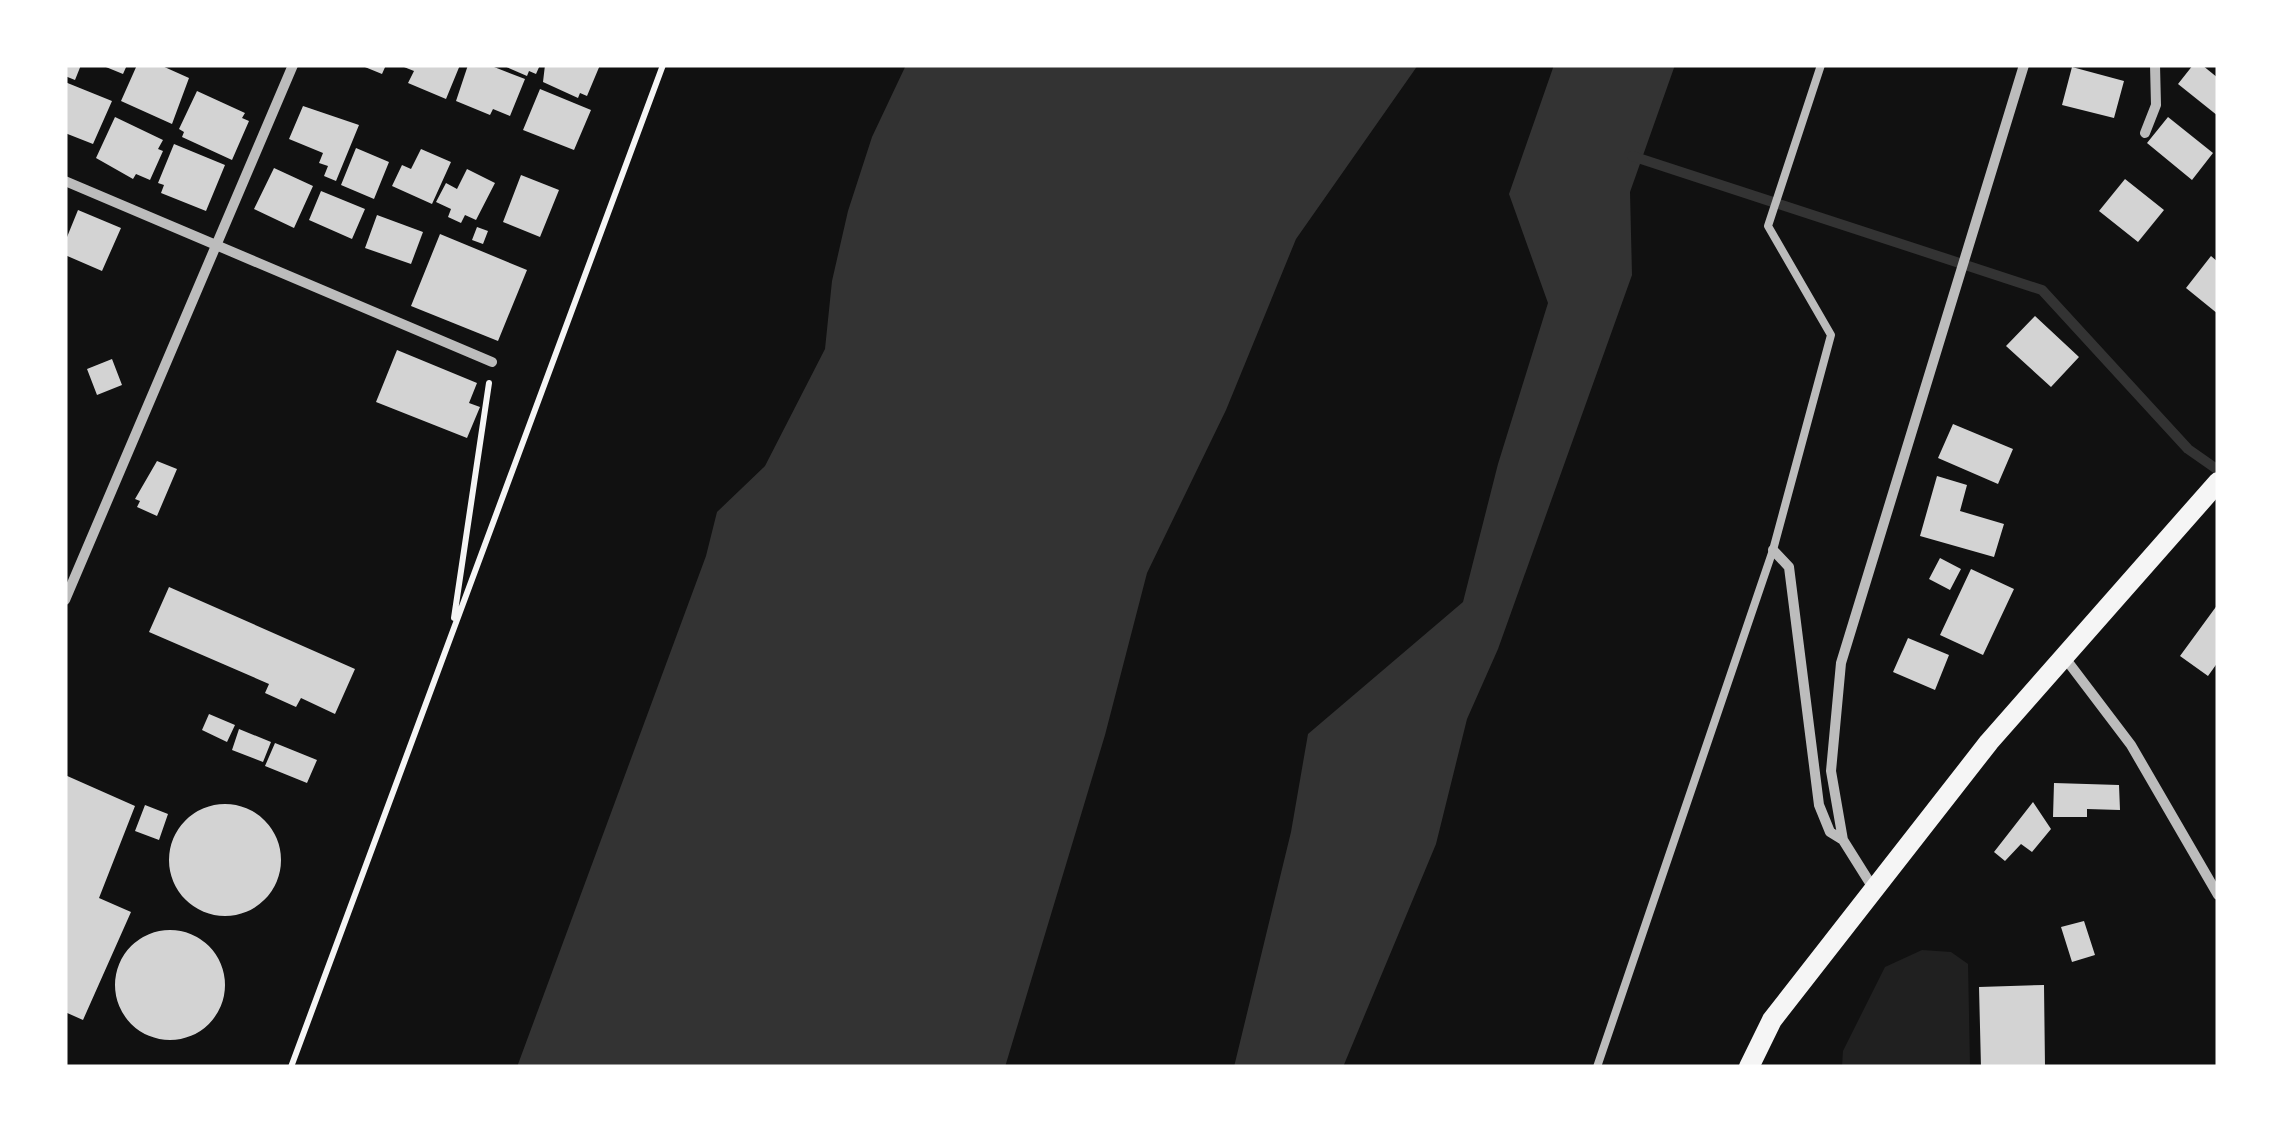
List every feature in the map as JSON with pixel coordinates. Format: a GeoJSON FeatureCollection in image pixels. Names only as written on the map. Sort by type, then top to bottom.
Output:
{"type":"FeatureCollection","features":[{"type":"Feature","properties":{"kind":"main road"},"geometry":{"type":"LineString","coordinates":[[1749,1067],[1772,1020],[1989,742],[2218,482]]}},
{"type":"Feature","properties":{"kind":"street"},"geometry":{"type":"LineString","coordinates":[[65,600],[293,65]]}},
{"type":"Feature","properties":{"kind":"street"},"geometry":{"type":"LineString","coordinates":[[1875,892],[1843,840],[1831,771],[1841,663],[2024,65]]}},
{"type":"Feature","properties":{"kind":"street"},"geometry":{"type":"LineString","coordinates":[[2145,133],[2156,105],[2156,65]]}},
{"type":"Feature","properties":{"kind":"street"},"geometry":{"type":"LineString","coordinates":[[65,182],[492,362]]}},
{"type":"Feature","properties":{"kind":"street"},"geometry":{"type":"LineString","coordinates":[[1774,550],[1789,567],[1819,804],[1830,832],[1843,840]]}},
{"type":"Feature","properties":{"kind":"street"},"geometry":{"type":"LineString","coordinates":[[2065,658],[2131,745],[2218,895]]}},
{"type":"Feature","properties":{"kind":"lane"},"geometry":{"type":"LineString","coordinates":[[1597,1067],[1774,550],[1831,335],[1768,226],[1821,65]]}},
{"type":"Feature","properties":{"kind":"path"},"geometry":{"type":"LineString","coordinates":[[291,1067],[663,65]]}},
{"type":"Feature","properties":{"kind":"path"},"geometry":{"type":"LineString","coordinates":[[452,634],[492,362]]}},
{"type":"Feature","properties":{"kind":"shaded area"},"geometry":{"type":"Polygon","coordinates":[[[906,65],[1418,65],[1296,239],[1226,410],[1147,573],[1105,735],[1005,1067],[517,1067],[706,556],[717,512],[765,466],[825,349],[832,281],[848,211],[872,137],[906,65]]]}},
{"type":"Feature","properties":{"kind":"shaded area"},"geometry":{"type":"Polygon","coordinates":[[[1554,65],[1675,65],[1630,192],[1632,275],[1498,649],[1467,719],[1436,844],[1343,1067],[1234,1067],[1291,832],[1308,734],[1463,602],[1498,464],[1548,303],[1509,194],[1554,65]]]}},
{"type":"Feature","properties":{"kind":"shaded area"},"geometry":{"type":"Polygon","coordinates":[[[1922,950],[1951,952],[1968,964],[1970,1067],[1842,1067],[1843,1051],[1885,967],[1922,950]]]}},
{"type":"Feature","properties":{"kind":"building"},"geometry":{"type":"Polygon","coordinates":[[[65,65],[81,65],[75,80],[65,76],[65,65]]]}},
{"type":"Feature","properties":{"kind":"building"},"geometry":{"type":"Polygon","coordinates":[[[101,65],[127,65],[123,74],[101,65]]]}},
{"type":"Feature","properties":{"kind":"building"},"geometry":{"type":"Polygon","coordinates":[[[137,65],[160,65],[189,78],[172,124],[121,101],[137,65]]]}},
{"type":"Feature","properties":{"kind":"building"},"geometry":{"type":"Polygon","coordinates":[[[360,65],[386,65],[382,74],[360,65]]]}},
{"type":"Feature","properties":{"kind":"building"},"geometry":{"type":"Polygon","coordinates":[[[399,65],[460,65],[446,99],[408,83],[414,71],[399,65]]]}},
{"type":"Feature","properties":{"kind":"building"},"geometry":{"type":"Polygon","coordinates":[[[468,65],[489,65],[525,79],[510,116],[493,109],[490,115],[456,101],[468,65]]]}},
{"type":"Feature","properties":{"kind":"building"},"geometry":{"type":"Polygon","coordinates":[[[502,65],[540,65],[536,74],[529,71],[527,76],[502,65]]]}},
{"type":"Feature","properties":{"kind":"building"},"geometry":{"type":"Polygon","coordinates":[[[545,65],[600,65],[587,96],[580,93],[578,98],[543,82],[545,65]]]}},
{"type":"Feature","properties":{"kind":"building"},"geometry":{"type":"Polygon","coordinates":[[[2193,65],[2202,65],[2218,78],[2218,116],[2178,84],[2193,65]]]}},
{"type":"Feature","properties":{"kind":"building"},"geometry":{"type":"Polygon","coordinates":[[[2072,67],[2124,81],[2114,118],[2062,105],[2072,67]]]}},
{"type":"Feature","properties":{"kind":"building"},"geometry":{"type":"Polygon","coordinates":[[[65,82],[112,101],[93,144],[65,133],[65,82]]]}},
{"type":"Feature","properties":{"kind":"building"},"geometry":{"type":"Polygon","coordinates":[[[540,89],[591,110],[574,150],[523,130],[540,89]]]}},
{"type":"Feature","properties":{"kind":"building"},"geometry":{"type":"Polygon","coordinates":[[[197,91],[245,113],[242,118],[249,121],[232,160],[182,137],[184,132],[179,129],[197,91]]]}},
{"type":"Feature","properties":{"kind":"building"},"geometry":{"type":"Polygon","coordinates":[[[303,106],[359,125],[336,181],[324,176],[328,166],[319,163],[323,153],[289,139],[303,106]]]}},
{"type":"Feature","properties":{"kind":"building"},"geometry":{"type":"Polygon","coordinates":[[[115,117],[163,140],[158,149],[163,151],[150,180],[136,174],[133,179],[96,158],[115,117]]]}},
{"type":"Feature","properties":{"kind":"building"},"geometry":{"type":"Polygon","coordinates":[[[2168,117],[2213,153],[2192,180],[2147,143],[2168,117]]]}},
{"type":"Feature","properties":{"kind":"building"},"geometry":{"type":"Polygon","coordinates":[[[174,144],[225,165],[206,211],[161,193],[164,185],[158,183],[174,144]]]}},
{"type":"Feature","properties":{"kind":"building"},"geometry":{"type":"Polygon","coordinates":[[[356,148],[389,162],[374,199],[341,185],[356,148]]]}},
{"type":"Feature","properties":{"kind":"building"},"geometry":{"type":"Polygon","coordinates":[[[421,149],[451,162],[432,204],[392,186],[402,165],[411,169],[421,149]]]}},
{"type":"Feature","properties":{"kind":"building"},"geometry":{"type":"Polygon","coordinates":[[[274,168],[313,186],[294,228],[254,209],[274,168]]]}},
{"type":"Feature","properties":{"kind":"building"},"geometry":{"type":"Polygon","coordinates":[[[467,169],[495,183],[476,220],[465,215],[461,223],[448,217],[451,209],[436,202],[446,183],[457,189],[467,169]]]}},
{"type":"Feature","properties":{"kind":"building"},"geometry":{"type":"Polygon","coordinates":[[[521,175],[559,190],[540,237],[503,222],[521,175]]]}},
{"type":"Feature","properties":{"kind":"building"},"geometry":{"type":"Polygon","coordinates":[[[2125,179],[2164,210],[2138,242],[2099,211],[2125,179]]]}},
{"type":"Feature","properties":{"kind":"building"},"geometry":{"type":"Polygon","coordinates":[[[321,191],[365,209],[352,239],[309,220],[321,191]]]}},
{"type":"Feature","properties":{"kind":"building"},"geometry":{"type":"Polygon","coordinates":[[[78,210],[121,228],[102,271],[65,255],[65,242],[78,210]]]}},
{"type":"Feature","properties":{"kind":"building"},"geometry":{"type":"Polygon","coordinates":[[[377,215],[423,232],[411,264],[365,248],[377,215]]]}},
{"type":"Feature","properties":{"kind":"building"},"geometry":{"type":"Polygon","coordinates":[[[477,227],[488,231],[483,244],[472,240],[477,227]]]}},
{"type":"Feature","properties":{"kind":"building"},"geometry":{"type":"Polygon","coordinates":[[[440,234],[527,270],[498,341],[411,306],[440,234]]]}},
{"type":"Feature","properties":{"kind":"building"},"geometry":{"type":"Polygon","coordinates":[[[2211,256],[2218,262],[2218,314],[2186,288],[2211,256]]]}},
{"type":"Feature","properties":{"kind":"building"},"geometry":{"type":"Polygon","coordinates":[[[2035,316],[2079,357],[2051,387],[2006,346],[2035,316]]]}},
{"type":"Feature","properties":{"kind":"building"},"geometry":{"type":"Polygon","coordinates":[[[397,350],[477,383],[469,403],[480,407],[467,438],[376,402],[397,350]]]}},
{"type":"Feature","properties":{"kind":"building"},"geometry":{"type":"Polygon","coordinates":[[[112,359],[122,385],[97,395],[87,369],[112,359]]]}},
{"type":"Feature","properties":{"kind":"building"},"geometry":{"type":"Polygon","coordinates":[[[1953,424],[2013,449],[1998,484],[1938,458],[1953,424]]]}},
{"type":"Feature","properties":{"kind":"building"},"geometry":{"type":"Polygon","coordinates":[[[157,461],[177,469],[157,516],[137,507],[140,501],[135,499],[157,461]]]}},
{"type":"Feature","properties":{"kind":"building"},"geometry":{"type":"Polygon","coordinates":[[[1937,476],[1967,485],[1960,511],[2004,524],[1994,557],[1920,536],[1937,476]]]}},
{"type":"Feature","properties":{"kind":"building"},"geometry":{"type":"Polygon","coordinates":[[[1940,558],[1961,569],[1950,590],[1929,579],[1940,558]]]}},
{"type":"Feature","properties":{"kind":"building"},"geometry":{"type":"Polygon","coordinates":[[[1971,569],[2014,589],[1983,655],[1940,635],[1971,569]]]}},
{"type":"Feature","properties":{"kind":"building"},"geometry":{"type":"Polygon","coordinates":[[[169,587],[355,669],[335,714],[301,698],[296,707],[265,693],[269,684],[149,632],[169,587]]]}},
{"type":"Feature","properties":{"kind":"building"},"geometry":{"type":"Polygon","coordinates":[[[2218,604],[2218,662],[2208,676],[2180,656],[2218,604]]]}},
{"type":"Feature","properties":{"kind":"building"},"geometry":{"type":"Polygon","coordinates":[[[1908,638],[1949,655],[1935,690],[1893,672],[1908,638]]]}},
{"type":"Feature","properties":{"kind":"building"},"geometry":{"type":"Polygon","coordinates":[[[209,714],[235,725],[227,742],[202,730],[209,714]]]}},
{"type":"Feature","properties":{"kind":"building"},"geometry":{"type":"Polygon","coordinates":[[[239,729],[271,742],[263,762],[232,750],[239,729]]]}},
{"type":"Feature","properties":{"kind":"building"},"geometry":{"type":"Polygon","coordinates":[[[275,743],[317,760],[307,783],[265,766],[275,743]]]}},
{"type":"Feature","properties":{"kind":"building"},"geometry":{"type":"Polygon","coordinates":[[[65,775],[135,806],[99,898],[131,912],[83,1020],[65,1012],[65,775]]]}},
{"type":"Feature","properties":{"kind":"building"},"geometry":{"type":"Polygon","coordinates":[[[2054,783],[2119,785],[2120,810],[2087,809],[2087,817],[2053,817],[2054,783]]]}},
{"type":"Feature","properties":{"kind":"building"},"geometry":{"type":"Polygon","coordinates":[[[2033,802],[2051,829],[2032,852],[2021,844],[2005,861],[1994,852],[2033,802]]]}},
{"type":"Feature","properties":{"kind":"building"},"geometry":{"type":"Polygon","coordinates":[[[225,804],[247,808],[265,820],[277,838],[281,860],[277,882],[265,900],[247,912],[225,916],[203,912],[185,900],[173,882],[169,860],[173,838],[185,820],[203,808],[225,804]]]}},
{"type":"Feature","properties":{"kind":"building"},"geometry":{"type":"Polygon","coordinates":[[[145,805],[168,814],[159,840],[135,831],[145,805]]]}},
{"type":"Feature","properties":{"kind":"building"},"geometry":{"type":"Polygon","coordinates":[[[2084,921],[2095,955],[2072,962],[2061,927],[2084,921]]]}},
{"type":"Feature","properties":{"kind":"building"},"geometry":{"type":"Polygon","coordinates":[[[170,930],[191,934],[209,946],[221,964],[225,985],[221,1006],[209,1024],[191,1036],[170,1040],[149,1036],[131,1024],[119,1006],[115,985],[119,964],[131,946],[149,934],[170,930]]]}},
{"type":"Feature","properties":{"kind":"building"},"geometry":{"type":"Polygon","coordinates":[[[2044,985],[2045,1067],[1981,1067],[1979,987],[2044,985]]]}},
{"type":"Feature","properties":{"kind":"waterway"},"geometry":{"type":"LineString","coordinates":[[1632,156],[2042,290],[2188,449],[2218,470]]}}]}
